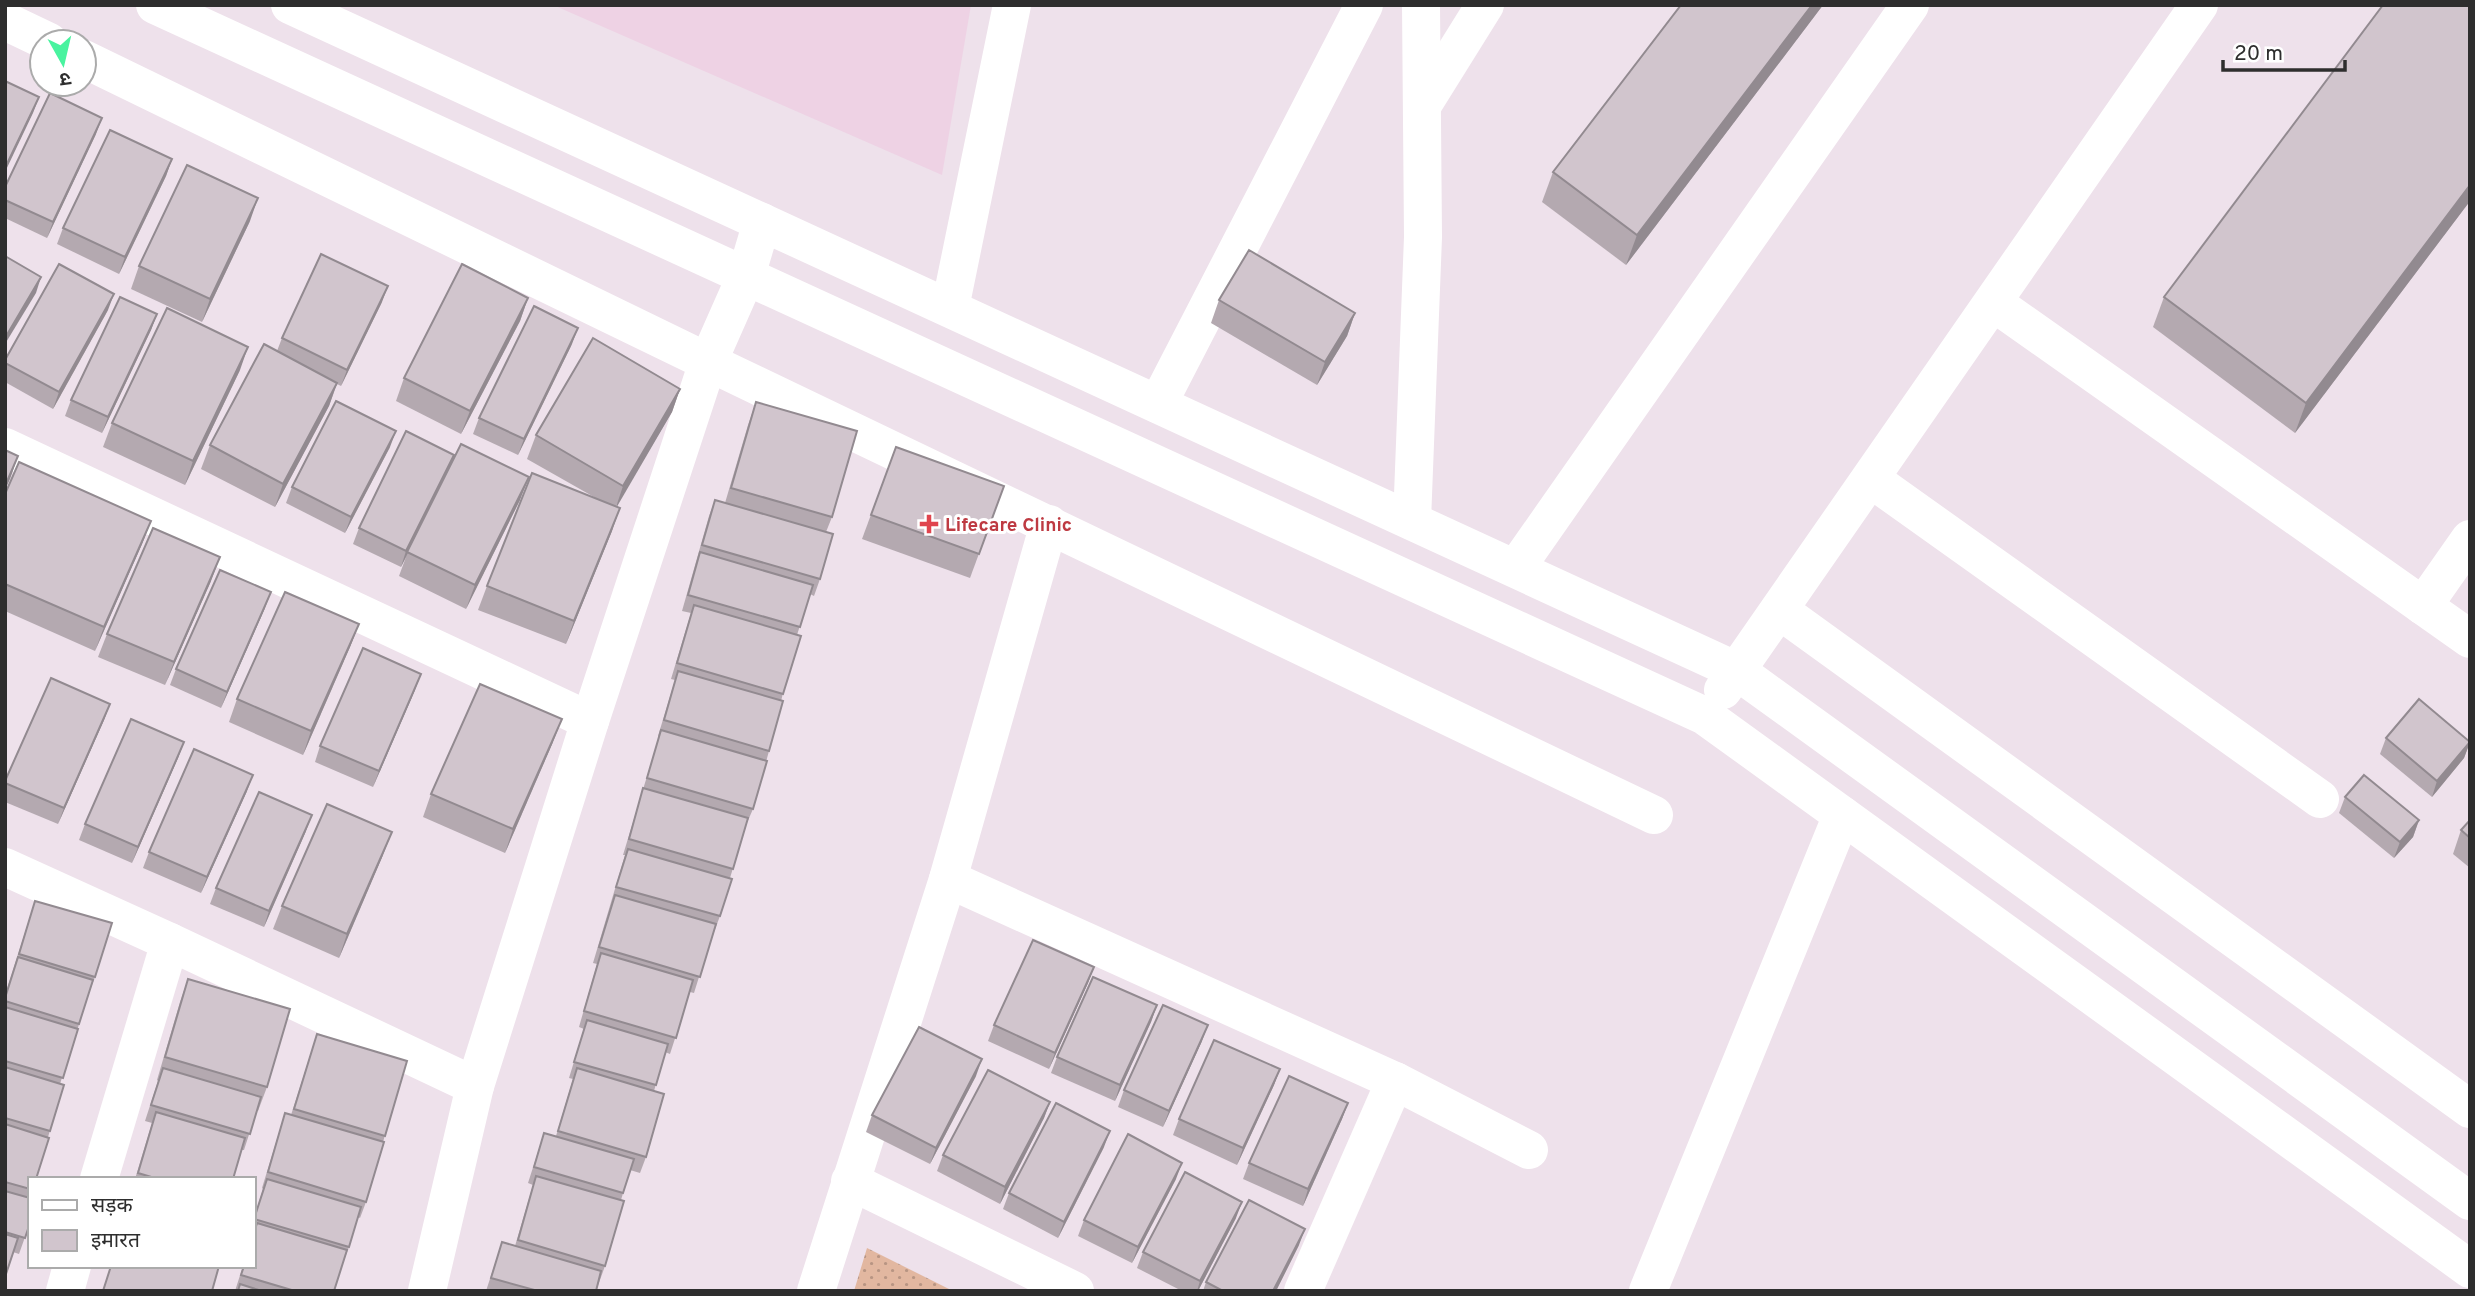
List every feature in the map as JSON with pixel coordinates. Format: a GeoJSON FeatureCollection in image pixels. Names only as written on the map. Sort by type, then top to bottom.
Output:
{"type":"FeatureCollection","features":[{"type":"Feature","properties":{"kind":"street"},"geometry":{"type":"LineString","coordinates":[[155,5],[1705,716],[2470,1269]]}},
{"type":"Feature","properties":{"kind":"street"},"geometry":{"type":"LineString","coordinates":[[290,5],[1737,671],[2470,1201]]}},
{"type":"Feature","properties":{"kind":"street"},"geometry":{"type":"LineString","coordinates":[[950,309],[1013,5]]}},
{"type":"Feature","properties":{"kind":"street"},"geometry":{"type":"LineString","coordinates":[[1158,404],[1364,5]]}},
{"type":"Feature","properties":{"kind":"street"},"geometry":{"type":"LineString","coordinates":[[1412,521],[1423,237],[1421,5]]}},
{"type":"Feature","properties":{"kind":"street"},"geometry":{"type":"LineString","coordinates":[[1422,106],[1485,5]]}},
{"type":"Feature","properties":{"kind":"street"},"geometry":{"type":"LineString","coordinates":[[1516,568],[1910,5]]}},
{"type":"Feature","properties":{"kind":"street"},"geometry":{"type":"LineString","coordinates":[[1705,716],[2199,5]]}},
{"type":"Feature","properties":{"kind":"street"},"geometry":{"type":"LineString","coordinates":[[5,21],[28,32]]}},
{"type":"Feature","properties":{"kind":"street"},"geometry":{"type":"LineString","coordinates":[[98,66],[1654,816]]}},
{"type":"Feature","properties":{"kind":"street"},"geometry":{"type":"LineString","coordinates":[[426,1291],[475,1086],[590,720],[708,362],[746,276],[762,222]]}},
{"type":"Feature","properties":{"kind":"street"},"geometry":{"type":"LineString","coordinates":[[1994,303],[2470,639]]}},
{"type":"Feature","properties":{"kind":"street"},"geometry":{"type":"LineString","coordinates":[[5,447],[590,720]]}},
{"type":"Feature","properties":{"kind":"street"},"geometry":{"type":"LineString","coordinates":[[1871,479],[2320,799]]}},
{"type":"Feature","properties":{"kind":"street"},"geometry":{"type":"LineString","coordinates":[[816,1291],[948,879],[1049,524]]}},
{"type":"Feature","properties":{"kind":"street"},"geometry":{"type":"LineString","coordinates":[[2423,606],[2470,539]]}},
{"type":"Feature","properties":{"kind":"street"},"geometry":{"type":"LineString","coordinates":[[1779,610],[2470,1109]]}},
{"type":"Feature","properties":{"kind":"street"},"geometry":{"type":"LineString","coordinates":[[1648,1291],[1842,815]]}},
{"type":"Feature","properties":{"kind":"street"},"geometry":{"type":"LineString","coordinates":[[5,867],[475,1086]]}},
{"type":"Feature","properties":{"kind":"street"},"geometry":{"type":"LineString","coordinates":[[948,879],[1395,1081],[1529,1150]]}},
{"type":"Feature","properties":{"kind":"street"},"geometry":{"type":"LineString","coordinates":[[100,1177],[170,942]]}},
{"type":"Feature","properties":{"kind":"street"},"geometry":{"type":"LineString","coordinates":[[1303,1291],[1395,1081]]}},
{"type":"Feature","properties":{"kind":"street"},"geometry":{"type":"LineString","coordinates":[[850,1181],[1075,1291]]}},
{"type":"Feature","properties":{"kind":"street"},"geometry":{"type":"LineString","coordinates":[[65,1291],[71,1268]]}},
{"type":"Feature","properties":{"kind":"shaded area"},"geometry":{"type":"Polygon","coordinates":[[[553,5],[971,5],[942,175],[553,5]]]}},
{"type":"Feature","properties":{"kind":"shaded area"},"geometry":{"type":"Polygon","coordinates":[[[867,1248],[953,1291],[854,1291],[867,1248]]]}},
{"type":"Feature","properties":{"kind":"building"},"geometry":{"type":"Polygon","coordinates":[[[1681,5],[1812,5],[1637,235],[1553,172],[1681,5]]]}},
{"type":"Feature","properties":{"kind":"building"},"geometry":{"type":"Polygon","coordinates":[[[2383,5],[2470,5],[2470,185],[2306,403],[2164,297],[2383,5]]]}},
{"type":"Feature","properties":{"kind":"building"},"geometry":{"type":"Polygon","coordinates":[[[5,81],[28,92],[28,98],[39,98],[5,168],[5,81]]]}},
{"type":"Feature","properties":{"kind":"building"},"geometry":{"type":"Polygon","coordinates":[[[48,98],[60,98],[102,118],[53,222],[5,200],[5,187],[48,98]]]}},
{"type":"Feature","properties":{"kind":"building"},"geometry":{"type":"Polygon","coordinates":[[[110,130],[172,159],[125,257],[63,228],[110,130]]]}},
{"type":"Feature","properties":{"kind":"building"},"geometry":{"type":"Polygon","coordinates":[[[187,165],[258,198],[210,299],[139,266],[187,165]]]}},
{"type":"Feature","properties":{"kind":"building"},"geometry":{"type":"Polygon","coordinates":[[[1249,250],[1355,313],[1325,362],[1219,300],[1249,250]]]}},
{"type":"Feature","properties":{"kind":"building"},"geometry":{"type":"Polygon","coordinates":[[[321,254],[388,286],[347,370],[282,338],[321,254]]]}},
{"type":"Feature","properties":{"kind":"building"},"geometry":{"type":"Polygon","coordinates":[[[5,256],[41,277],[5,338],[5,256]]]}},
{"type":"Feature","properties":{"kind":"building"},"geometry":{"type":"Polygon","coordinates":[[[59,264],[114,294],[59,392],[5,363],[5,360],[59,264]]]}},
{"type":"Feature","properties":{"kind":"building"},"geometry":{"type":"Polygon","coordinates":[[[462,264],[528,298],[470,411],[404,378],[462,264]]]}},
{"type":"Feature","properties":{"kind":"building"},"geometry":{"type":"Polygon","coordinates":[[[120,297],[157,314],[108,417],[71,400],[120,297]]]}},
{"type":"Feature","properties":{"kind":"building"},"geometry":{"type":"Polygon","coordinates":[[[534,306],[578,328],[524,439],[479,418],[534,306]]]}},
{"type":"Feature","properties":{"kind":"building"},"geometry":{"type":"Polygon","coordinates":[[[167,308],[248,347],[193,461],[112,423],[167,308]]]}},
{"type":"Feature","properties":{"kind":"building"},"geometry":{"type":"Polygon","coordinates":[[[593,338],[680,389],[623,486],[536,435],[593,338]]]}},
{"type":"Feature","properties":{"kind":"building"},"geometry":{"type":"Polygon","coordinates":[[[264,344],[337,383],[283,484],[210,445],[264,344]]]}},
{"type":"Feature","properties":{"kind":"building"},"geometry":{"type":"Polygon","coordinates":[[[336,401],[396,431],[351,517],[292,487],[336,401]]]}},
{"type":"Feature","properties":{"kind":"building"},"geometry":{"type":"Polygon","coordinates":[[[756,402],[857,431],[832,517],[731,488],[756,402]]]}},
{"type":"Feature","properties":{"kind":"building"},"geometry":{"type":"Polygon","coordinates":[[[406,431],[454,455],[406,551],[359,528],[406,431]]]}},
{"type":"Feature","properties":{"kind":"building"},"geometry":{"type":"Polygon","coordinates":[[[461,444],[529,477],[475,585],[407,552],[461,444]]]}},
{"type":"Feature","properties":{"kind":"building","name":"Lifecare Clinic"},"geometry":{"type":"Polygon","coordinates":[[[896,447],[1004,486],[979,554],[871,515],[896,447]]]}},
{"type":"Feature","properties":{"kind":"building"},"geometry":{"type":"Polygon","coordinates":[[[5,450],[18,456],[5,486],[5,450]]]}},
{"type":"Feature","properties":{"kind":"building"},"geometry":{"type":"Polygon","coordinates":[[[19,462],[151,521],[104,627],[5,584],[5,494],[19,462]]]}},
{"type":"Feature","properties":{"kind":"building"},"geometry":{"type":"Polygon","coordinates":[[[532,473],[620,508],[574,621],[487,586],[532,473]]]}},
{"type":"Feature","properties":{"kind":"building"},"geometry":{"type":"Polygon","coordinates":[[[715,500],[833,534],[820,579],[702,545],[715,500]]]}},
{"type":"Feature","properties":{"kind":"building"},"geometry":{"type":"Polygon","coordinates":[[[153,528],[220,557],[174,662],[107,634],[153,528]]]}},
{"type":"Feature","properties":{"kind":"building"},"geometry":{"type":"Polygon","coordinates":[[[700,552],[813,585],[800,627],[688,595],[700,552]]]}},
{"type":"Feature","properties":{"kind":"building"},"geometry":{"type":"Polygon","coordinates":[[[220,570],[271,592],[227,692],[176,669],[220,570]]]}},
{"type":"Feature","properties":{"kind":"building"},"geometry":{"type":"Polygon","coordinates":[[[285,592],[359,624],[311,731],[237,699],[285,592]]]}},
{"type":"Feature","properties":{"kind":"building"},"geometry":{"type":"Polygon","coordinates":[[[694,605],[801,636],[783,694],[677,663],[694,605]]]}},
{"type":"Feature","properties":{"kind":"building"},"geometry":{"type":"Polygon","coordinates":[[[363,648],[421,674],[379,771],[320,746],[363,648]]]}},
{"type":"Feature","properties":{"kind":"building"},"geometry":{"type":"Polygon","coordinates":[[[678,671],[783,701],[769,751],[664,720],[678,671]]]}},
{"type":"Feature","properties":{"kind":"building"},"geometry":{"type":"Polygon","coordinates":[[[51,678],[110,704],[64,808],[5,783],[51,678]]]}},
{"type":"Feature","properties":{"kind":"building"},"geometry":{"type":"Polygon","coordinates":[[[480,684],[562,719],[513,829],[431,794],[480,684]]]}},
{"type":"Feature","properties":{"kind":"building"},"geometry":{"type":"Polygon","coordinates":[[[2419,699],[2470,742],[2437,781],[2386,738],[2419,699]]]}},
{"type":"Feature","properties":{"kind":"building"},"geometry":{"type":"Polygon","coordinates":[[[131,719],[184,742],[138,847],[85,824],[131,719]]]}},
{"type":"Feature","properties":{"kind":"building"},"geometry":{"type":"Polygon","coordinates":[[[661,730],[767,761],[753,809],[647,778],[661,730]]]}},
{"type":"Feature","properties":{"kind":"building"},"geometry":{"type":"Polygon","coordinates":[[[194,749],[253,775],[207,877],[149,852],[194,749]]]}},
{"type":"Feature","properties":{"kind":"building"},"geometry":{"type":"Polygon","coordinates":[[[2364,775],[2419,820],[2400,842],[2345,797],[2364,775]]]}},
{"type":"Feature","properties":{"kind":"building"},"geometry":{"type":"Polygon","coordinates":[[[643,788],[748,818],[733,869],[629,839],[643,788]]]}},
{"type":"Feature","properties":{"kind":"building"},"geometry":{"type":"Polygon","coordinates":[[[259,792],[312,815],[269,911],[216,888],[259,792]]]}},
{"type":"Feature","properties":{"kind":"building"},"geometry":{"type":"Polygon","coordinates":[[[327,804],[392,832],[347,934],[282,906],[327,804]]]}},
{"type":"Feature","properties":{"kind":"building"},"geometry":{"type":"Polygon","coordinates":[[[2470,820],[2470,838],[2461,830],[2470,820]]]}},
{"type":"Feature","properties":{"kind":"building"},"geometry":{"type":"Polygon","coordinates":[[[628,849],[732,879],[720,916],[616,887],[628,849]]]}},
{"type":"Feature","properties":{"kind":"building"},"geometry":{"type":"Polygon","coordinates":[[[615,895],[716,924],[700,977],[599,947],[615,895]]]}},
{"type":"Feature","properties":{"kind":"building"},"geometry":{"type":"Polygon","coordinates":[[[35,901],[112,923],[95,977],[19,954],[35,901]]]}},
{"type":"Feature","properties":{"kind":"building"},"geometry":{"type":"Polygon","coordinates":[[[1033,940],[1094,967],[1055,1053],[994,1025],[1033,940]]]}},
{"type":"Feature","properties":{"kind":"building"},"geometry":{"type":"Polygon","coordinates":[[[601,953],[693,980],[676,1038],[584,1011],[601,953]]]}},
{"type":"Feature","properties":{"kind":"building"},"geometry":{"type":"Polygon","coordinates":[[[18,957],[93,980],[79,1024],[5,1001],[18,957]]]}},
{"type":"Feature","properties":{"kind":"building"},"geometry":{"type":"Polygon","coordinates":[[[1093,977],[1157,1005],[1120,1085],[1057,1057],[1093,977]]]}},
{"type":"Feature","properties":{"kind":"building"},"geometry":{"type":"Polygon","coordinates":[[[188,979],[290,1009],[267,1087],[165,1057],[188,979]]]}},
{"type":"Feature","properties":{"kind":"building"},"geometry":{"type":"Polygon","coordinates":[[[1163,1005],[1208,1025],[1169,1111],[1124,1090],[1163,1005]]]}},
{"type":"Feature","properties":{"kind":"building"},"geometry":{"type":"Polygon","coordinates":[[[5,1007],[78,1029],[63,1078],[5,1061],[5,1007]]]}},
{"type":"Feature","properties":{"kind":"building"},"geometry":{"type":"Polygon","coordinates":[[[587,1020],[668,1044],[656,1085],[574,1062],[587,1020]]]}},
{"type":"Feature","properties":{"kind":"building"},"geometry":{"type":"Polygon","coordinates":[[[919,1027],[982,1059],[936,1148],[872,1115],[919,1027]]]}},
{"type":"Feature","properties":{"kind":"building"},"geometry":{"type":"Polygon","coordinates":[[[317,1034],[407,1061],[385,1136],[294,1109],[317,1034]]]}},
{"type":"Feature","properties":{"kind":"building"},"geometry":{"type":"Polygon","coordinates":[[[1214,1040],[1280,1069],[1243,1148],[1179,1119],[1214,1040]]]}},
{"type":"Feature","properties":{"kind":"building"},"geometry":{"type":"Polygon","coordinates":[[[5,1067],[64,1085],[50,1131],[5,1118],[5,1067]]]}},
{"type":"Feature","properties":{"kind":"building"},"geometry":{"type":"Polygon","coordinates":[[[163,1068],[261,1097],[250,1134],[151,1105],[163,1068]]]}},
{"type":"Feature","properties":{"kind":"building"},"geometry":{"type":"Polygon","coordinates":[[[577,1068],[664,1094],[646,1157],[558,1131],[577,1068]]]}},
{"type":"Feature","properties":{"kind":"building"},"geometry":{"type":"Polygon","coordinates":[[[988,1070],[1050,1102],[1005,1187],[943,1155],[988,1070]]]}},
{"type":"Feature","properties":{"kind":"building"},"geometry":{"type":"Polygon","coordinates":[[[1289,1076],[1348,1103],[1308,1189],[1249,1163],[1289,1076]]]}},
{"type":"Feature","properties":{"kind":"building"},"geometry":{"type":"Polygon","coordinates":[[[1056,1103],[1110,1131],[1064,1222],[1009,1193],[1056,1103]]]}},
{"type":"Feature","properties":{"kind":"building"},"geometry":{"type":"Polygon","coordinates":[[[156,1112],[245,1138],[234,1177],[151,1177],[138,1173],[156,1112]]]}},
{"type":"Feature","properties":{"kind":"building"},"geometry":{"type":"Polygon","coordinates":[[[285,1113],[384,1142],[366,1202],[268,1172],[285,1113]]]}},
{"type":"Feature","properties":{"kind":"building"},"geometry":{"type":"Polygon","coordinates":[[[5,1124],[49,1138],[37,1177],[28,1177],[28,1188],[5,1182],[5,1124]]]}},
{"type":"Feature","properties":{"kind":"building"},"geometry":{"type":"Polygon","coordinates":[[[544,1133],[634,1159],[623,1193],[534,1167],[544,1133]]]}},
{"type":"Feature","properties":{"kind":"building"},"geometry":{"type":"Polygon","coordinates":[[[1128,1134],[1182,1163],[1138,1247],[1084,1220],[1128,1134]]]}},
{"type":"Feature","properties":{"kind":"building"},"geometry":{"type":"Polygon","coordinates":[[[1185,1172],[1242,1202],[1200,1281],[1143,1252],[1185,1172]]]}},
{"type":"Feature","properties":{"kind":"building"},"geometry":{"type":"Polygon","coordinates":[[[536,1176],[624,1201],[605,1266],[518,1240],[536,1176]]]}},
{"type":"Feature","properties":{"kind":"building"},"geometry":{"type":"Polygon","coordinates":[[[267,1179],[361,1207],[349,1247],[256,1220],[267,1179]]]}},
{"type":"Feature","properties":{"kind":"building"},"geometry":{"type":"Polygon","coordinates":[[[5,1191],[28,1197],[28,1229],[25,1238],[5,1232],[5,1191]]]}},
{"type":"Feature","properties":{"kind":"building"},"geometry":{"type":"Polygon","coordinates":[[[1249,1200],[1305,1229],[1273,1291],[1223,1291],[1206,1282],[1249,1200]]]}},
{"type":"Feature","properties":{"kind":"building"},"geometry":{"type":"Polygon","coordinates":[[[257,1223],[347,1250],[334,1291],[295,1291],[241,1275],[243,1268],[256,1268],[257,1223]]]}},
{"type":"Feature","properties":{"kind":"building"},"geometry":{"type":"Polygon","coordinates":[[[5,1234],[18,1238],[5,1277],[5,1234]]]}},
{"type":"Feature","properties":{"kind":"building"},"geometry":{"type":"Polygon","coordinates":[[[502,1242],[601,1271],[596,1291],[538,1291],[491,1278],[502,1242]]]}},
{"type":"Feature","properties":{"kind":"building"},"geometry":{"type":"Polygon","coordinates":[[[110,1268],[218,1268],[212,1291],[103,1291],[110,1268]]]}},
{"type":"Feature","properties":{"kind":"building"},"geometry":{"type":"Polygon","coordinates":[[[240,1284],[262,1291],[238,1291],[240,1284]]]}},
{"type":"Feature","properties":{"kind":"place","name":"Lifecare Clinic"},"geometry":{"type":"Point","coordinates":[929,524]}}]}
